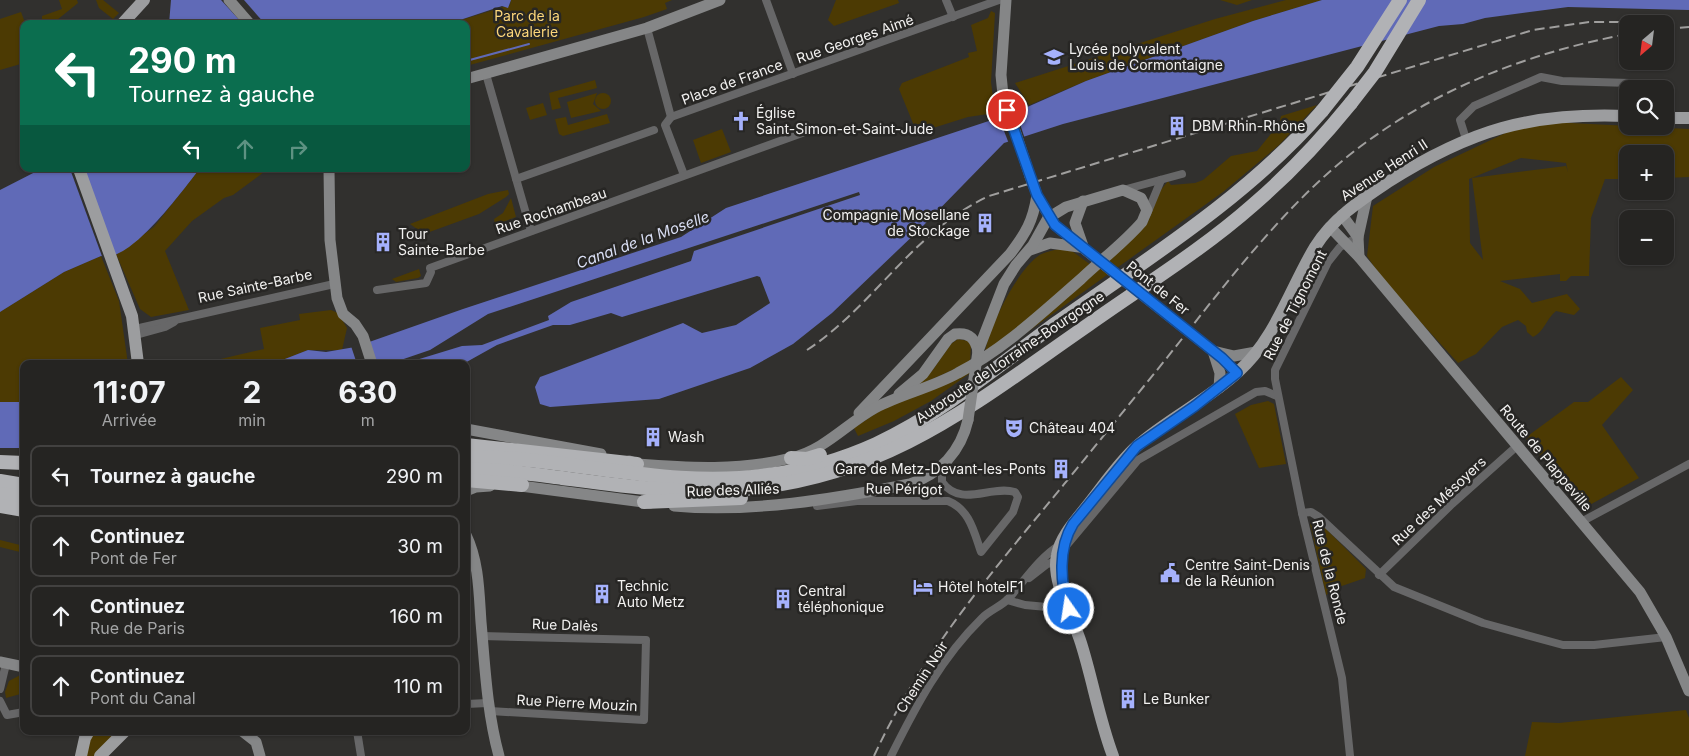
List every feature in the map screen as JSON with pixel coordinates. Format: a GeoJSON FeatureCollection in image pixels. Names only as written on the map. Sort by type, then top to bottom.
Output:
{"type":"FeatureCollection","features":[{"type":"Feature","properties":{"kind":"highway","name":"Autoroute de Lorraine-Bourgogne"},"geometry":{"type":"LineString","coordinates":[[470,457],[692,479],[768,475],[824,462],[876,444],[918,421],[963,391],[1237,192],[1293,143],[1322,111],[1358,67],[1400,0]]}},
{"type":"Feature","properties":{"kind":"highway","name":"Autoroute de Lorraine-Bourgogne"},"geometry":{"type":"LineString","coordinates":[[470,470],[542,476],[627,487],[696,491],[742,490],[817,478],[870,460],[925,435],[955,417],[1210,239],[1280,180],[1309,152],[1375,72],[1419,0]]}},
{"type":"Feature","properties":{"kind":"highway"},"geometry":{"type":"LineString","coordinates":[[791,458],[807,459],[862,440],[928,408],[948,395],[963,391]]}},
{"type":"Feature","properties":{"kind":"highway"},"geometry":{"type":"LineString","coordinates":[[470,445],[637,464]]}},
{"type":"Feature","properties":{"kind":"highway"},"geometry":{"type":"LineString","coordinates":[[644,502],[722,500],[794,490],[841,477],[870,460]]}},
{"type":"Feature","properties":{"kind":"highway"},"geometry":{"type":"LineString","coordinates":[[0,462],[20,463]]}},
{"type":"Feature","properties":{"kind":"highway"},"geometry":{"type":"LineString","coordinates":[[0,474],[20,476]]}},
{"type":"Feature","properties":{"kind":"highway"},"geometry":{"type":"LineString","coordinates":[[470,480],[522,485]]}},
{"type":"Feature","properties":{"kind":"highway"},"geometry":{"type":"LineString","coordinates":[[0,481],[20,484]]}},
{"type":"Feature","properties":{"kind":"highway"},"geometry":{"type":"LineString","coordinates":[[0,494],[20,496]]}},
{"type":"Feature","properties":{"kind":"highway"},"geometry":{"type":"LineString","coordinates":[[0,506],[20,509]]}},
{"type":"Feature","properties":{"kind":"main road"},"geometry":{"type":"LineString","coordinates":[[126,20],[144,0]]}},
{"type":"Feature","properties":{"kind":"main road"},"geometry":{"type":"LineString","coordinates":[[229,0],[246,20]]}},
{"type":"Feature","properties":{"kind":"main road"},"geometry":{"type":"LineString","coordinates":[[683,14],[720,0]]}},
{"type":"Feature","properties":{"kind":"main road"},"geometry":{"type":"LineString","coordinates":[[1006,0],[1001,75],[1003,95],[1036,193],[1048,218],[1061,209],[1123,190],[1141,198],[1146,204],[1146,216]]}},
{"type":"Feature","properties":{"kind":"main road"},"geometry":{"type":"LineString","coordinates":[[470,78],[647,28]]}},
{"type":"Feature","properties":{"kind":"main road","name":"Avenue Henri II"},"geometry":{"type":"LineString","coordinates":[[1064,543],[1073,524],[1137,446],[1219,388],[1237,373],[1256,352],[1282,310],[1316,246],[1342,215],[1367,196],[1421,162],[1466,139],[1530,120],[1583,115],[1619,116]]}},
{"type":"Feature","properties":{"kind":"main road"},"geometry":{"type":"LineString","coordinates":[[1674,118],[1689,118]]}},
{"type":"Feature","properties":{"kind":"main road"},"geometry":{"type":"LineString","coordinates":[[80,172],[139,332],[138,358]]}},
{"type":"Feature","properties":{"kind":"main road"},"geometry":{"type":"LineString","coordinates":[[329,172],[330,240],[334,284],[343,314],[355,324],[362,336],[371,360]]}},
{"type":"Feature","properties":{"kind":"main road","name":"Rue des Alliés"},"geometry":{"type":"LineString","coordinates":[[470,430],[550,444],[637,464],[699,469],[750,466],[791,458],[831,440],[848,426],[1010,254],[1030,226],[1034,215],[1036,193]]}},
{"type":"Feature","properties":{"kind":"main road"},"geometry":{"type":"LineString","coordinates":[[1359,257],[1358,237],[1367,196]]}},
{"type":"Feature","properties":{"kind":"main road"},"geometry":{"type":"LineString","coordinates":[[1030,250],[1050,243],[1083,248],[1074,223],[1083,201]]}},
{"type":"Feature","properties":{"kind":"main road"},"geometry":{"type":"LineString","coordinates":[[1342,215],[1358,237]]}},
{"type":"Feature","properties":{"kind":"main road","name":"Rue des Alliés"},"geometry":{"type":"LineString","coordinates":[[848,426],[894,398],[936,384],[960,372],[1022,331],[1137,228],[1146,216]]}},
{"type":"Feature","properties":{"kind":"main road","name":"Rue des Alliés"},"geometry":{"type":"LineString","coordinates":[[470,489],[476,487],[522,485],[686,507],[728,508],[780,504],[910,484],[926,477],[942,466],[961,441],[968,420],[978,351],[1004,284],[1016,265],[1030,250],[1048,218]]}},
{"type":"Feature","properties":{"kind":"main road","name":"Pont de Fer"},"geometry":{"type":"LineString","coordinates":[[1048,218],[1064,234],[1237,373]]}},
{"type":"Feature","properties":{"kind":"main road","name":"Route de Plappeville"},"geometry":{"type":"LineString","coordinates":[[1330,227],[1344,244],[1359,257],[1640,592],[1666,637],[1689,691]]}},
{"type":"Feature","properties":{"kind":"main road"},"geometry":{"type":"LineString","coordinates":[[894,398],[923,374],[948,339],[956,334],[969,335],[975,341],[978,351]]}},
{"type":"Feature","properties":{"kind":"main road"},"geometry":{"type":"LineString","coordinates":[[1219,388],[1220,373],[1213,352],[1234,356],[1256,352]]}},
{"type":"Feature","properties":{"kind":"main road"},"geometry":{"type":"LineString","coordinates":[[1064,543],[1059,561],[1058,585],[1063,593],[1081,642],[1100,719],[1113,756]]}},
{"type":"Feature","properties":{"kind":"main road"},"geometry":{"type":"LineString","coordinates":[[470,545],[477,574],[489,707],[499,756]]}},
{"type":"Feature","properties":{"kind":"main road"},"geometry":{"type":"LineString","coordinates":[[3,663],[20,666]]}},
{"type":"Feature","properties":{"kind":"main road"},"geometry":{"type":"LineString","coordinates":[[81,756],[87,735]]}},
{"type":"Feature","properties":{"kind":"main road"},"geometry":{"type":"LineString","coordinates":[[100,756],[120,735]]}},
{"type":"Feature","properties":{"kind":"main road"},"geometry":{"type":"LineString","coordinates":[[251,735],[256,742],[260,756]]}},
{"type":"Feature","properties":{"kind":"street","name":"Place de France"},"geometry":{"type":"LineString","coordinates":[[647,28],[672,117],[793,74],[766,0]]}},
{"type":"Feature","properties":{"kind":"street"},"geometry":{"type":"LineString","coordinates":[[946,0],[954,17]]}},
{"type":"Feature","properties":{"kind":"street","name":"Rue Georges Aimé"},"geometry":{"type":"LineString","coordinates":[[793,74],[999,0]]}},
{"type":"Feature","properties":{"kind":"street"},"geometry":{"type":"LineString","coordinates":[[647,28],[683,14]]}},
{"type":"Feature","properties":{"kind":"street"},"geometry":{"type":"LineString","coordinates":[[486,74],[531,231]]}},
{"type":"Feature","properties":{"kind":"street"},"geometry":{"type":"LineString","coordinates":[[1466,139],[1460,120],[1474,106],[1540,77],[1562,81],[1619,83]]}},
{"type":"Feature","properties":{"kind":"street"},"geometry":{"type":"LineString","coordinates":[[672,117],[665,125],[684,175]]}},
{"type":"Feature","properties":{"kind":"street","name":"Rue Rochambeau"},"geometry":{"type":"LineString","coordinates":[[378,290],[426,283],[431,272],[430,268],[613,201],[617,202],[684,175],[816,128]]}},
{"type":"Feature","properties":{"kind":"street"},"geometry":{"type":"LineString","coordinates":[[516,179],[654,130]]}},
{"type":"Feature","properties":{"kind":"street"},"geometry":{"type":"LineString","coordinates":[[1123,190],[1182,174]]}},
{"type":"Feature","properties":{"kind":"street"},"geometry":{"type":"LineString","coordinates":[[1146,216],[1161,180]]}},
{"type":"Feature","properties":{"kind":"street","name":"Rue de Tignomont"},"geometry":{"type":"LineString","coordinates":[[1277,396],[1276,370],[1328,262],[1344,244],[1358,237]]}},
{"type":"Feature","properties":{"kind":"street","name":"Rue Sainte-Barbe"},"geometry":{"type":"LineString","coordinates":[[139,332],[182,318],[334,284]]}},
{"type":"Feature","properties":{"kind":"street","name":"Chemin Noir"},"geometry":{"type":"LineString","coordinates":[[891,756],[924,693],[947,658],[982,618],[1007,600],[1053,549],[1064,543],[1138,460],[1256,392],[1265,391],[1277,396]]}},
{"type":"Feature","properties":{"kind":"street","name":"Rue de la Ronde"},"geometry":{"type":"LineString","coordinates":[[1277,396],[1302,513],[1342,678],[1350,756]]}},
{"type":"Feature","properties":{"kind":"street","name":"Rue des Mésoyers"},"geometry":{"type":"LineString","coordinates":[[1379,575],[1452,504],[1517,446]]}},
{"type":"Feature","properties":{"kind":"street"},"geometry":{"type":"LineString","coordinates":[[1581,522],[1689,464]]}},
{"type":"Feature","properties":{"kind":"street","name":"Rue Périgot"},"geometry":{"type":"LineString","coordinates":[[780,504],[812,506],[857,501],[948,501],[962,508],[970,522],[981,552],[1013,512],[1018,497],[1015,492],[1005,490],[965,495],[956,493],[947,488],[942,482],[942,466]]}},
{"type":"Feature","properties":{"kind":"street"},"geometry":{"type":"LineString","coordinates":[[1302,513],[1311,512],[1319,517],[1386,582],[1407,594],[1482,623],[1563,645],[1594,645],[1666,637]]}},
{"type":"Feature","properties":{"kind":"street","name":"Chemin Noir"},"geometry":{"type":"LineString","coordinates":[[1025,580],[1040,572],[1047,564],[1059,561]]}},
{"type":"Feature","properties":{"kind":"street"},"geometry":{"type":"LineString","coordinates":[[1007,600],[1025,605],[1069,609]]}},
{"type":"Feature","properties":{"kind":"street","name":"Rue Dalès"},"geometry":{"type":"LineString","coordinates":[[482,636],[646,640]]}},
{"type":"Feature","properties":{"kind":"street","name":"Rue Pierre Mouzin"},"geometry":{"type":"LineString","coordinates":[[489,707],[644,720],[646,640]]}},
{"type":"Feature","properties":{"kind":"street"},"geometry":{"type":"LineString","coordinates":[[0,689],[3,663]]}},
{"type":"Feature","properties":{"kind":"street"},"geometry":{"type":"LineString","coordinates":[[0,701],[7,715],[20,713]]}},
{"type":"Feature","properties":{"kind":"street"},"geometry":{"type":"LineString","coordinates":[[470,705],[489,707]]}},
{"type":"Feature","properties":{"kind":"street"},"geometry":{"type":"LineString","coordinates":[[358,735],[361,756]]}},
{"type":"Feature","properties":{"kind":"green space"},"geometry":{"type":"Polygon","coordinates":[[[59,0],[77,0],[78,3],[57,20],[42,20],[42,16],[62,9],[59,0]]]}},
{"type":"Feature","properties":{"kind":"green space"},"geometry":{"type":"Polygon","coordinates":[[[96,0],[103,0],[119,13],[113,19],[99,8],[96,0]]]}},
{"type":"Feature","properties":{"kind":"green space","name":"Parc de la Cavalerie"},"geometry":{"type":"Polygon","coordinates":[[[511,0],[672,0],[665,3],[667,9],[644,17],[470,65],[470,20],[461,20],[510,5],[511,0]]]}},
{"type":"Feature","properties":{"kind":"green space"},"geometry":{"type":"Polygon","coordinates":[[[836,0],[898,0],[899,3],[834,26],[828,20],[836,0]]]}},
{"type":"Feature","properties":{"kind":"green space"},"geometry":{"type":"Polygon","coordinates":[[[1220,0],[1252,0],[1237,5],[1220,0]]]}},
{"type":"Feature","properties":{"kind":"green space"},"geometry":{"type":"Polygon","coordinates":[[[1286,0],[1322,0],[1253,21],[1086,81],[1029,105],[1015,83],[1215,19],[1286,0]]]}},
{"type":"Feature","properties":{"kind":"green space"},"geometry":{"type":"Polygon","coordinates":[[[991,11],[995,13],[991,82],[995,113],[968,117],[917,133],[899,89],[902,83],[969,57],[968,53],[977,51],[971,25],[988,18],[991,11]]]}},
{"type":"Feature","properties":{"kind":"green space"},"geometry":{"type":"Polygon","coordinates":[[[21,12],[24,20],[20,20],[20,64],[0,70],[0,19],[21,12]]]}},
{"type":"Feature","properties":{"kind":"green space"},"geometry":{"type":"Polygon","coordinates":[[[595,80],[597,88],[558,98],[561,108],[552,110],[549,93],[595,80]]]}},
{"type":"Feature","properties":{"kind":"green space"},"geometry":{"type":"Polygon","coordinates":[[[597,93],[593,104],[601,111],[571,118],[567,102],[597,93]]]}},
{"type":"Feature","properties":{"kind":"green space"},"geometry":{"type":"Polygon","coordinates":[[[600,93],[606,93],[611,98],[609,107],[600,109],[595,104],[595,98],[600,93]]]}},
{"type":"Feature","properties":{"kind":"green space"},"geometry":{"type":"Polygon","coordinates":[[[543,103],[547,115],[530,120],[526,108],[543,103]]]}},
{"type":"Feature","properties":{"kind":"green space"},"geometry":{"type":"Polygon","coordinates":[[[1317,105],[1279,145],[1223,192],[931,401],[894,421],[858,436],[854,428],[884,408],[968,371],[1147,224],[1160,191],[1168,181],[1171,185],[1195,183],[1203,180],[1231,156],[1257,151],[1279,124],[1281,116],[1317,105]]]}},
{"type":"Feature","properties":{"kind":"green space"},"geometry":{"type":"Polygon","coordinates":[[[607,114],[610,123],[563,136],[559,134],[555,119],[566,117],[568,125],[607,114]]]}},
{"type":"Feature","properties":{"kind":"green space"},"geometry":{"type":"Polygon","coordinates":[[[1531,121],[1619,125],[1619,135],[1674,135],[1674,128],[1689,129],[1689,177],[1674,178],[1674,145],[1619,145],[1619,179],[1605,179],[1591,218],[1589,276],[1571,276],[1566,281],[1560,281],[1560,274],[1500,281],[1520,289],[1532,303],[1567,294],[1580,309],[1574,315],[1556,311],[1540,332],[1533,337],[1527,332],[1526,326],[1518,320],[1502,327],[1476,354],[1458,363],[1385,283],[1367,256],[1373,206],[1434,167],[1531,121]],[[1521,158],[1469,179],[1470,243],[1483,260],[1472,178],[1566,166],[1568,172],[1566,163],[1521,158]]]}},
{"type":"Feature","properties":{"kind":"green space"},"geometry":{"type":"Polygon","coordinates":[[[722,129],[731,152],[701,163],[693,140],[722,129]]]}},
{"type":"Feature","properties":{"kind":"green space"},"geometry":{"type":"Polygon","coordinates":[[[197,172],[264,172],[233,195],[224,198],[192,221],[165,251],[189,310],[151,317],[140,309],[116,254],[154,227],[197,172]]]}},
{"type":"Feature","properties":{"kind":"green space"},"geometry":{"type":"Polygon","coordinates":[[[508,190],[509,194],[506,197],[479,214],[424,234],[410,224],[488,194],[508,190]]]}},
{"type":"Feature","properties":{"kind":"green space"},"geometry":{"type":"Polygon","coordinates":[[[511,198],[516,217],[495,225],[494,219],[503,213],[511,198]]]}},
{"type":"Feature","properties":{"kind":"green space"},"geometry":{"type":"Polygon","coordinates":[[[1059,249],[1072,251],[1091,265],[1018,328],[985,353],[998,315],[1021,275],[1039,255],[1059,249]]]}},
{"type":"Feature","properties":{"kind":"green space"},"geometry":{"type":"Polygon","coordinates":[[[101,256],[119,301],[127,360],[20,360],[20,402],[0,402],[0,312],[64,272],[101,256]]]}},
{"type":"Feature","properties":{"kind":"green space"},"geometry":{"type":"Polygon","coordinates":[[[419,269],[421,276],[418,278],[396,282],[392,279],[419,269]]]}},
{"type":"Feature","properties":{"kind":"green space"},"geometry":{"type":"Polygon","coordinates":[[[331,310],[338,313],[347,328],[342,350],[308,350],[282,360],[216,360],[264,349],[260,328],[300,320],[299,314],[331,310]]]}},
{"type":"Feature","properties":{"kind":"green space"},"geometry":{"type":"Polygon","coordinates":[[[958,339],[968,341],[971,345],[970,362],[908,390],[932,371],[951,344],[958,339]]]}},
{"type":"Feature","properties":{"kind":"green space"},"geometry":{"type":"Polygon","coordinates":[[[1621,377],[1633,390],[1602,425],[1639,478],[1584,508],[1525,438],[1574,402],[1588,402],[1621,377]]]}},
{"type":"Feature","properties":{"kind":"green space"},"geometry":{"type":"Polygon","coordinates":[[[1268,401],[1274,404],[1286,464],[1259,468],[1235,414],[1251,405],[1268,401]]]}},
{"type":"Feature","properties":{"kind":"green space"},"geometry":{"type":"Polygon","coordinates":[[[1312,520],[1324,527],[1366,569],[1365,578],[1336,588],[1326,595],[1310,524],[1312,520]]]}},
{"type":"Feature","properties":{"kind":"green space"},"geometry":{"type":"Polygon","coordinates":[[[0,540],[20,545],[20,552],[0,547],[0,540]]]}},
{"type":"Feature","properties":{"kind":"green space"},"geometry":{"type":"Polygon","coordinates":[[[20,675],[20,694],[6,698],[5,692],[9,681],[20,675]]]}},
{"type":"Feature","properties":{"kind":"green space"},"geometry":{"type":"Polygon","coordinates":[[[1686,710],[1689,718],[1689,756],[1525,756],[1532,722],[1559,723],[1686,710]]]}},
{"type":"Feature","properties":{"kind":"green space"},"geometry":{"type":"Polygon","coordinates":[[[88,735],[121,735],[100,756],[81,756],[88,735]]]}},
{"type":"Feature","properties":{"kind":"water"},"geometry":{"type":"Polygon","coordinates":[[[171,0],[511,0],[508,8],[502,6],[460,20],[169,20],[171,0]]]}},
{"type":"Feature","properties":{"kind":"water"},"geometry":{"type":"Polygon","coordinates":[[[1322,0],[1689,0],[1689,10],[1568,7],[1485,18],[1463,24],[1439,26],[1063,124],[1004,143],[920,229],[832,313],[793,344],[750,368],[659,399],[550,407],[540,404],[535,387],[540,377],[683,323],[702,333],[736,325],[770,303],[760,277],[757,276],[622,317],[611,313],[570,325],[553,325],[497,345],[470,360],[416,360],[462,346],[482,345],[549,320],[548,316],[571,302],[691,261],[694,251],[860,195],[859,192],[488,314],[430,350],[401,360],[282,360],[308,350],[326,352],[355,347],[681,237],[726,208],[1016,112],[1086,81],[1253,21],[1322,0]]]}},
{"type":"Feature","properties":{"kind":"water"},"geometry":{"type":"Polygon","coordinates":[[[35,172],[197,172],[168,209],[140,238],[126,249],[113,256],[101,256],[64,272],[0,312],[0,190],[35,172]]]}},
{"type":"Feature","properties":{"kind":"water"},"geometry":{"type":"Polygon","coordinates":[[[0,402],[20,402],[20,448],[0,448],[0,402]]]}},
{"type":"Feature","properties":{"kind":"pier"},"geometry":{"type":"Polygon","coordinates":[[[221,0],[244,0],[262,20],[239,20],[221,0]]]}},
{"type":"Feature","properties":{"kind":"pier"},"geometry":{"type":"Polygon","coordinates":[[[1015,109],[1025,139],[1009,144],[998,115],[1015,109]]]}},
{"type":"Feature","properties":{"kind":"pier"},"geometry":{"type":"Polygon","coordinates":[[[71,172],[85,172],[108,260],[103,259],[71,172]]]}},
{"type":"Feature","properties":{"kind":"pier"},"geometry":{"type":"Polygon","coordinates":[[[368,340],[375,360],[356,360],[351,346],[368,340]]]}},
{"type":"Feature","properties":{"kind":"waterway"},"geometry":{"type":"LineString","coordinates":[[470,60],[529,44]]}},
{"type":"Feature","properties":{"kind":"railway"},"geometry":{"type":"LineString","coordinates":[[807,350],[853,312],[938,229],[962,211],[989,196],[1533,30],[1589,22],[1619,22]]}},
{"type":"Feature","properties":{"kind":"railway"},"geometry":{"type":"LineString","coordinates":[[1674,28],[1689,27]]}},
{"type":"Feature","properties":{"kind":"railway"},"geometry":{"type":"LineString","coordinates":[[874,756],[889,725],[924,665],[964,609],[1220,291],[1301,199],[1330,171],[1361,146],[1422,106],[1455,89],[1522,62],[1556,51],[1619,36]]}},
{"type":"Feature","properties":{"kind":"place","name":"Lycée polyvalent Louis de Cormontaigne"},"geometry":{"type":"Point","coordinates":[1054,57]}},
{"type":"Feature","properties":{"kind":"place","name":"Église Saint-Simon-et-Saint-Jude"},"geometry":{"type":"Point","coordinates":[741,121]}},
{"type":"Feature","properties":{"kind":"place","name":"DBM Rhin-Rhône"},"geometry":{"type":"Point","coordinates":[1177,126]}},
{"type":"Feature","properties":{"kind":"place","name":"Compagnie Mosellane de Stockage"},"geometry":{"type":"Point","coordinates":[985,223]}},
{"type":"Feature","properties":{"kind":"place","name":"Tour Sainte-Barbe"},"geometry":{"type":"Point","coordinates":[383,242]}},
{"type":"Feature","properties":{"kind":"place","name":"Château 404"},"geometry":{"type":"Point","coordinates":[1014,428]}},
{"type":"Feature","properties":{"kind":"place","name":"Wash"},"geometry":{"type":"Point","coordinates":[653,437]}},
{"type":"Feature","properties":{"kind":"place","name":"Gare de Metz-Devant-les-Ponts"},"geometry":{"type":"Point","coordinates":[1061,469]}},
{"type":"Feature","properties":{"kind":"place","name":"Centre Saint-Denis de la Réunion"},"geometry":{"type":"Point","coordinates":[1170,573]}},
{"type":"Feature","properties":{"kind":"place","name":"Hôtel hotelF1"},"geometry":{"type":"Point","coordinates":[923,587]}},
{"type":"Feature","properties":{"kind":"place","name":"Technic Auto Metz"},"geometry":{"type":"Point","coordinates":[602,594]}},
{"type":"Feature","properties":{"kind":"place","name":"Central téléphonique"},"geometry":{"type":"Point","coordinates":[783,599]}},
{"type":"Feature","properties":{"kind":"place","name":"Le Bunker"},"geometry":{"type":"Point","coordinates":[1128,699]}},
{"type":"Feature","properties":{"kind":"route"},"geometry":{"type":"LineString","coordinates":[[1007,110],[1037,195],[1048,218],[1064,234],[1222,358],[1237,373],[1225,384],[1130,452],[1073,524],[1066,537],[1062,570],[1063,593],[1069,609]]}},
{"type":"Feature","properties":{"kind":"water label","name":"Canal de la Moselle"},"geometry":{"type":"Point","coordinates":[643,240]}}]}
